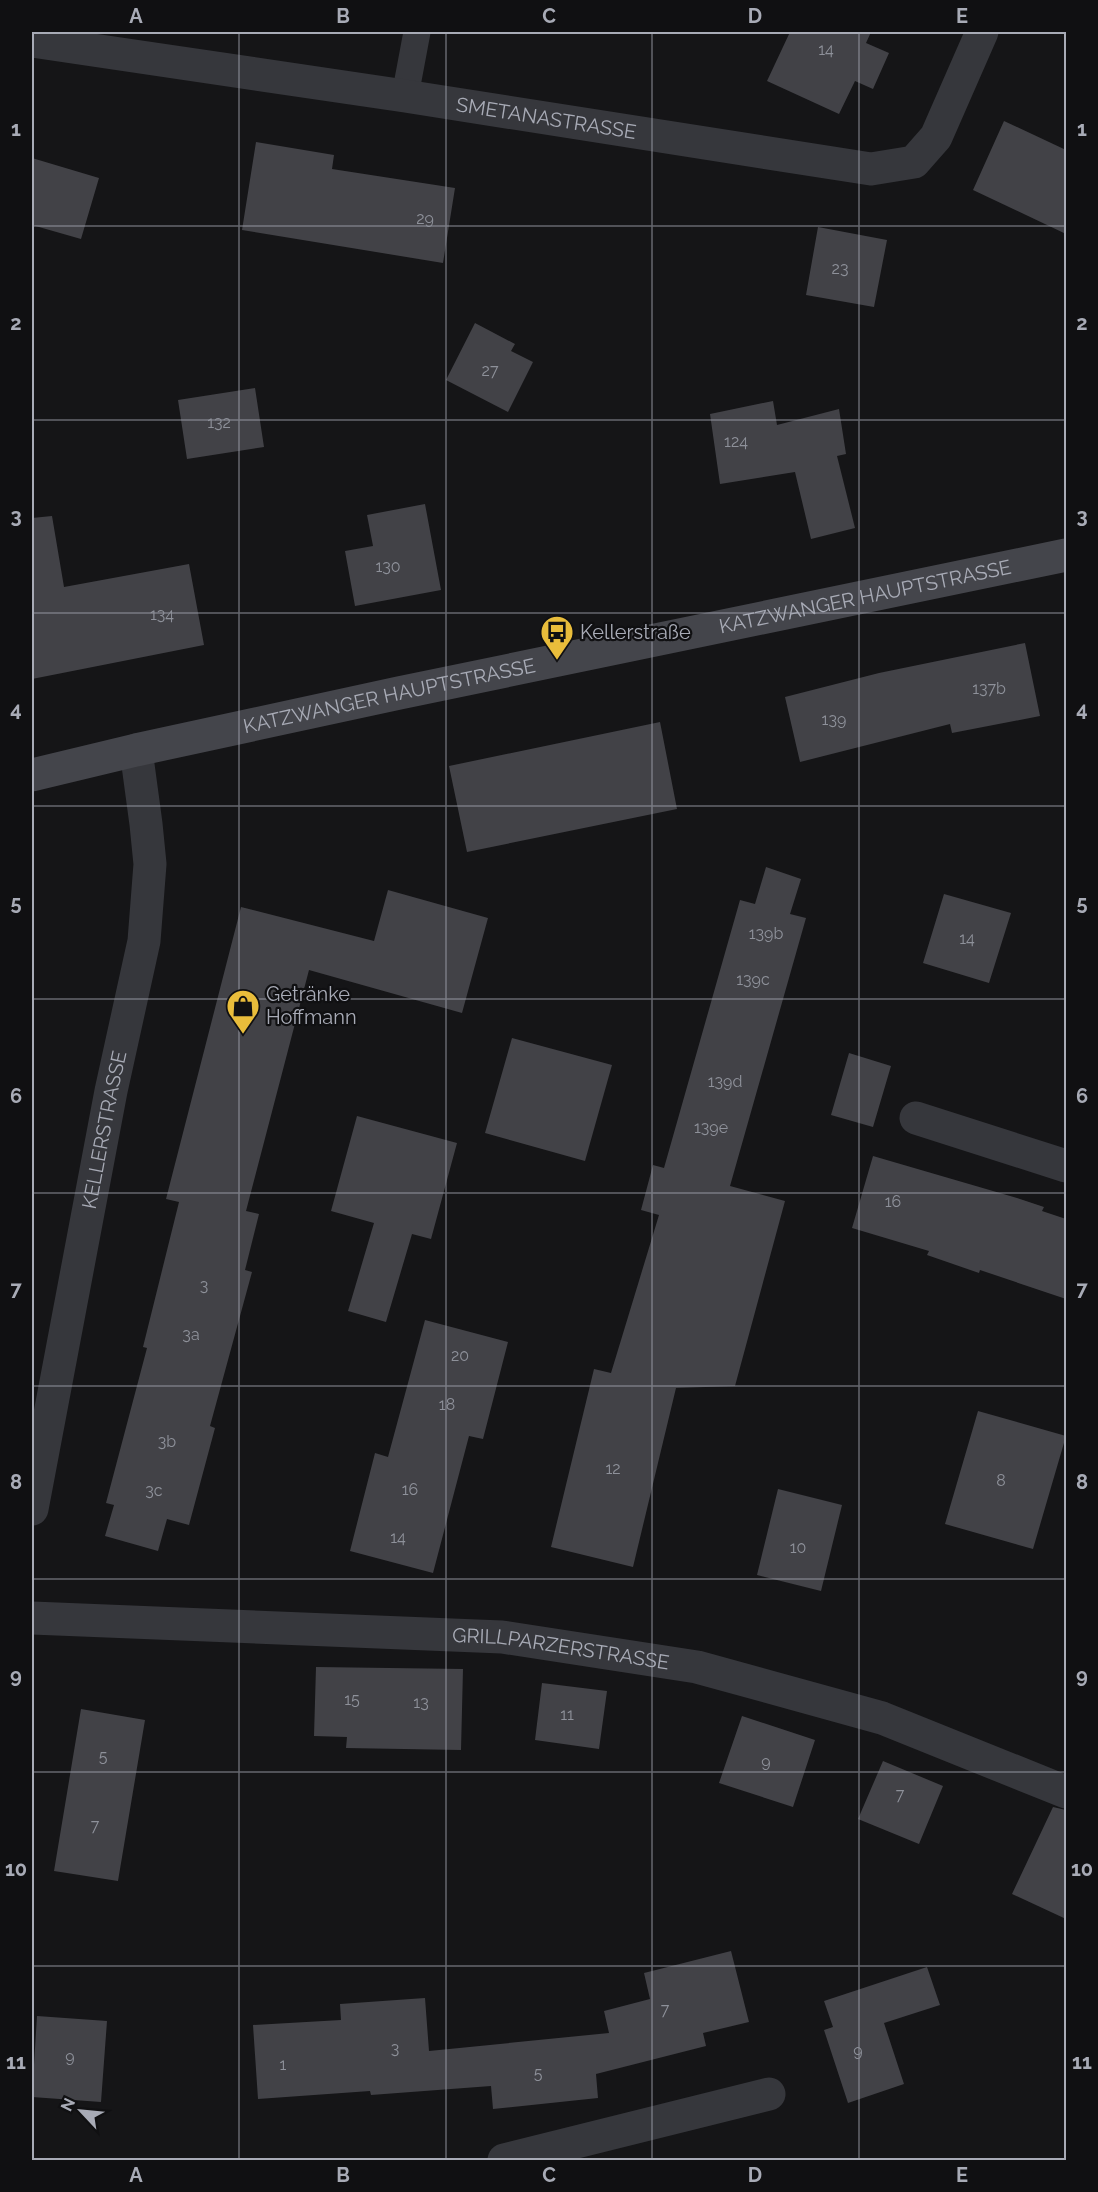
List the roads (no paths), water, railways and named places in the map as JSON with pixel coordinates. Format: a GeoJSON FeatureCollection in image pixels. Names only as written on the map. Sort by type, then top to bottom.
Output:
{"type":"FeatureCollection","features":[{"type":"Feature","properties":{"kind":"main road","name":"KATZWANGER HAUPTSTRASSE"},"geometry":{"type":"LineString","coordinates":[[32,775],[136,750],[1066,555]]}},
{"type":"Feature","properties":{"kind":"street","name":"SMETANASTRASSE"},"geometry":{"type":"LineString","coordinates":[[32,41],[405,96],[871,170],[914,162],[936,137],[982,32]]}},
{"type":"Feature","properties":{"kind":"street","name":"KELLERSTRASSE"},"geometry":{"type":"LineString","coordinates":[[32,1509],[111,1091],[144,941],[150,864],[147,824],[136,750]]}},
{"type":"Feature","properties":{"kind":"street"},"geometry":{"type":"LineString","coordinates":[[916,1118],[1066,1166]]}},
{"type":"Feature","properties":{"kind":"street","name":"GRILLPARZERSTRASSE"},"geometry":{"type":"LineString","coordinates":[[32,1618],[502,1637],[697,1667],[882,1718],[1066,1792]]}},
{"type":"Feature","properties":{"kind":"street"},"geometry":{"type":"LineString","coordinates":[[504,2160],[769,2094]]}},
{"type":"Feature","properties":{"kind":"lane"},"geometry":{"type":"LineString","coordinates":[[405,96],[417,32]]}},
{"type":"Feature","properties":{"kind":"place","name":"Kellerstraße"},"geometry":{"type":"Point","coordinates":[557,661]}},
{"type":"Feature","properties":{"kind":"place","name":"Getränke Hoffmann"},"geometry":{"type":"Point","coordinates":[243,1035]}}]}
